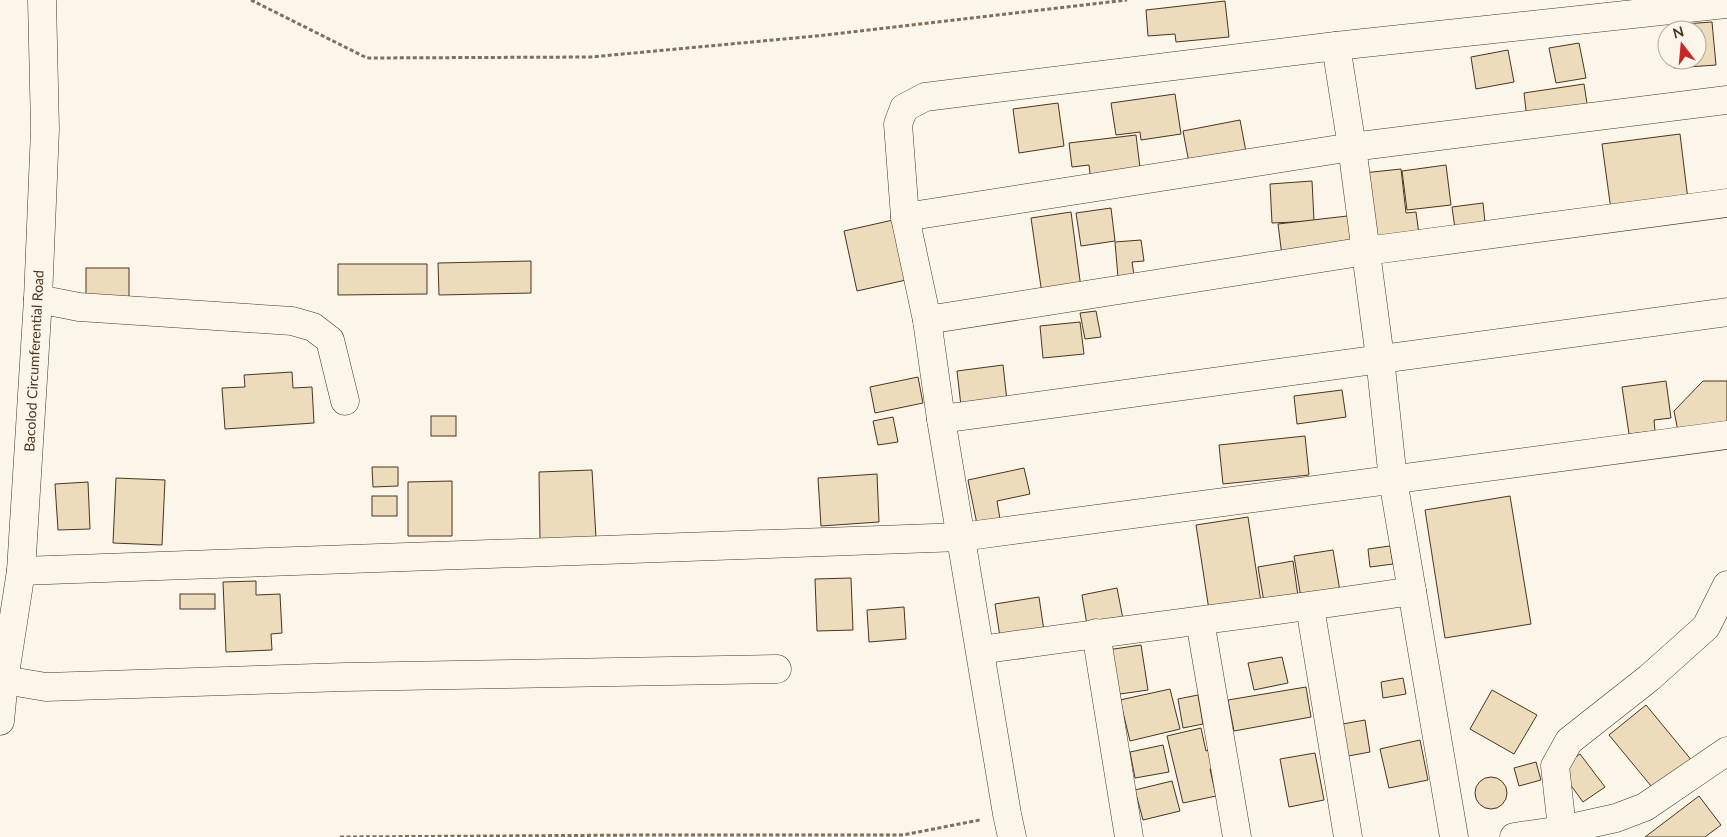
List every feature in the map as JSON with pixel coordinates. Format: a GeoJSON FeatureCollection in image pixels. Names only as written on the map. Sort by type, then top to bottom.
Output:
{"type":"FeatureCollection","features":[{"type":"Feature","properties":{"kind":"street","name":"Bacolod Circumferential Road"},"geometry":{"type":"LineString","coordinates":[[0,721],[20,571],[38,299],[45,129],[42,0]]}},
{"type":"Feature","properties":{"kind":"street"},"geometry":{"type":"LineString","coordinates":[[1009,826],[941,419],[927,320],[905,217],[898,124],[904,108],[924,97],[1336,46],[1727,4]]}},
{"type":"Feature","properties":{"kind":"street"},"geometry":{"type":"LineString","coordinates":[[1336,46],[1366,251],[1393,480],[1454,837]]}},
{"type":"Feature","properties":{"kind":"street"},"geometry":{"type":"LineString","coordinates":[[905,217],[1352,147],[1727,100]]}},
{"type":"Feature","properties":{"kind":"street"},"geometry":{"type":"LineString","coordinates":[[927,320],[1366,251],[1727,203]]}},
{"type":"Feature","properties":{"kind":"street"},"geometry":{"type":"LineString","coordinates":[[38,299],[78,307],[292,321],[313,327],[330,340],[345,401]]}},
{"type":"Feature","properties":{"kind":"street"},"geometry":{"type":"LineString","coordinates":[[941,419],[1727,312]]}},
{"type":"Feature","properties":{"kind":"street"},"geometry":{"type":"LineString","coordinates":[[20,571],[961,537],[1727,435]]}},
{"type":"Feature","properties":{"kind":"street"},"geometry":{"type":"LineString","coordinates":[[1562,834],[1555,766],[1569,741],[1649,678],[1706,627],[1727,585]]}},
{"type":"Feature","properties":{"kind":"street"},"geometry":{"type":"LineString","coordinates":[[981,650],[1096,633],[1310,607],[1412,591]]}},
{"type":"Feature","properties":{"kind":"street"},"geometry":{"type":"LineString","coordinates":[[1310,607],[1348,837]]}},
{"type":"Feature","properties":{"kind":"street"},"geometry":{"type":"LineString","coordinates":[[1200,621],[1237,837]]}},
{"type":"Feature","properties":{"kind":"street"},"geometry":{"type":"LineString","coordinates":[[1096,633],[1128,837]]}},
{"type":"Feature","properties":{"kind":"street"},"geometry":{"type":"LineString","coordinates":[[4,680],[46,687],[335,677],[777,669]]}},
{"type":"Feature","properties":{"kind":"street"},"geometry":{"type":"LineString","coordinates":[[1514,837],[1562,834],[1646,807],[1727,751]]}},
{"type":"Feature","properties":{"kind":"path"},"geometry":{"type":"LineString","coordinates":[[251,0],[366,58],[592,57],[816,36],[1127,0]]}},
{"type":"Feature","properties":{"kind":"path"},"geometry":{"type":"LineString","coordinates":[[340,837],[903,835],[1009,826]]}},
{"type":"Feature","properties":{"kind":"building"},"geometry":{"type":"Polygon","coordinates":[[[1225,1],[1229,37],[1176,42],[1175,34],[1148,36],[1146,10],[1225,1]]]}},
{"type":"Feature","properties":{"kind":"building"},"geometry":{"type":"Polygon","coordinates":[[[1707,22],[1712,22],[1716,65],[1707,66],[1707,22]]]}},
{"type":"Feature","properties":{"kind":"building"},"geometry":{"type":"Polygon","coordinates":[[[1579,43],[1586,78],[1556,83],[1549,48],[1579,43]]]}},
{"type":"Feature","properties":{"kind":"building"},"geometry":{"type":"Polygon","coordinates":[[[1508,50],[1514,82],[1476,89],[1471,57],[1508,50]]]}},
{"type":"Feature","properties":{"kind":"building"},"geometry":{"type":"Polygon","coordinates":[[[1584,84],[1588,110],[1527,119],[1524,93],[1584,84]]]}},
{"type":"Feature","properties":{"kind":"building"},"geometry":{"type":"Polygon","coordinates":[[[1175,94],[1181,134],[1141,140],[1140,132],[1116,135],[1111,103],[1175,94]]]}},
{"type":"Feature","properties":{"kind":"building"},"geometry":{"type":"Polygon","coordinates":[[[1058,103],[1064,146],[1019,153],[1013,109],[1058,103]]]}},
{"type":"Feature","properties":{"kind":"building"},"geometry":{"type":"Polygon","coordinates":[[[1240,120],[1247,157],[1190,168],[1183,131],[1240,120]]]}},
{"type":"Feature","properties":{"kind":"building"},"geometry":{"type":"Polygon","coordinates":[[[1680,134],[1688,200],[1611,210],[1602,144],[1680,134]]]}},
{"type":"Feature","properties":{"kind":"building"},"geometry":{"type":"Polygon","coordinates":[[[1136,135],[1141,176],[1091,182],[1089,165],[1072,167],[1069,143],[1136,135]]]}},
{"type":"Feature","properties":{"kind":"building"},"geometry":{"type":"Polygon","coordinates":[[[1446,165],[1451,205],[1407,210],[1402,171],[1446,165]]]}},
{"type":"Feature","properties":{"kind":"building"},"geometry":{"type":"Polygon","coordinates":[[[1401,169],[1406,213],[1416,212],[1419,234],[1370,239],[1363,173],[1401,169]]]}},
{"type":"Feature","properties":{"kind":"building"},"geometry":{"type":"Polygon","coordinates":[[[1312,181],[1314,221],[1272,223],[1270,184],[1312,181]]]}},
{"type":"Feature","properties":{"kind":"building"},"geometry":{"type":"Polygon","coordinates":[[[1483,203],[1486,232],[1456,236],[1452,207],[1483,203]]]}},
{"type":"Feature","properties":{"kind":"building"},"geometry":{"type":"Polygon","coordinates":[[[1111,208],[1115,241],[1081,246],[1076,213],[1111,208]]]}},
{"type":"Feature","properties":{"kind":"building"},"geometry":{"type":"Polygon","coordinates":[[[1071,212],[1081,288],[1042,294],[1031,218],[1071,212]]]}},
{"type":"Feature","properties":{"kind":"building"},"geometry":{"type":"Polygon","coordinates":[[[1356,215],[1359,247],[1282,256],[1278,224],[1356,215]]]}},
{"type":"Feature","properties":{"kind":"building"},"geometry":{"type":"Polygon","coordinates":[[[893,220],[906,280],[857,291],[844,231],[893,220]]]}},
{"type":"Feature","properties":{"kind":"building"},"geometry":{"type":"Polygon","coordinates":[[[1141,240],[1144,261],[1132,262],[1134,275],[1118,277],[1115,242],[1141,240]]]}},
{"type":"Feature","properties":{"kind":"building"},"geometry":{"type":"Polygon","coordinates":[[[531,261],[531,293],[439,295],[438,263],[531,261]]]}},
{"type":"Feature","properties":{"kind":"building"},"geometry":{"type":"Polygon","coordinates":[[[338,264],[427,264],[427,294],[338,295],[338,264]]]}},
{"type":"Feature","properties":{"kind":"building"},"geometry":{"type":"Polygon","coordinates":[[[86,268],[129,268],[129,300],[86,300],[86,268]]]}},
{"type":"Feature","properties":{"kind":"building"},"geometry":{"type":"Polygon","coordinates":[[[1096,311],[1101,337],[1085,339],[1080,313],[1096,311]]]}},
{"type":"Feature","properties":{"kind":"building"},"geometry":{"type":"Polygon","coordinates":[[[1080,322],[1084,354],[1043,358],[1040,326],[1080,322]]]}},
{"type":"Feature","properties":{"kind":"building"},"geometry":{"type":"Polygon","coordinates":[[[1003,365],[1007,401],[961,406],[957,371],[1003,365]]]}},
{"type":"Feature","properties":{"kind":"building"},"geometry":{"type":"Polygon","coordinates":[[[292,372],[293,388],[312,387],[314,423],[225,429],[222,388],[245,387],[244,375],[292,372]]]}},
{"type":"Feature","properties":{"kind":"building"},"geometry":{"type":"Polygon","coordinates":[[[918,377],[923,403],[875,413],[870,387],[918,377]]]}},
{"type":"Feature","properties":{"kind":"building"},"geometry":{"type":"Polygon","coordinates":[[[1666,381],[1671,418],[1654,420],[1655,431],[1629,434],[1622,387],[1666,381]]]}},
{"type":"Feature","properties":{"kind":"building"},"geometry":{"type":"Polygon","coordinates":[[[1703,381],[1727,381],[1727,424],[1679,436],[1674,411],[1703,381]]]}},
{"type":"Feature","properties":{"kind":"building"},"geometry":{"type":"Polygon","coordinates":[[[1342,390],[1346,417],[1297,424],[1294,396],[1342,390]]]}},
{"type":"Feature","properties":{"kind":"building"},"geometry":{"type":"Polygon","coordinates":[[[431,416],[456,416],[456,436],[431,436],[431,416]]]}},
{"type":"Feature","properties":{"kind":"building"},"geometry":{"type":"Polygon","coordinates":[[[893,417],[898,442],[878,445],[873,421],[893,417]]]}},
{"type":"Feature","properties":{"kind":"building"},"geometry":{"type":"Polygon","coordinates":[[[1305,436],[1309,475],[1223,484],[1219,445],[1305,436]]]}},
{"type":"Feature","properties":{"kind":"building"},"geometry":{"type":"Polygon","coordinates":[[[372,467],[398,467],[398,486],[373,487],[372,467]]]}},
{"type":"Feature","properties":{"kind":"building"},"geometry":{"type":"Polygon","coordinates":[[[1024,468],[1030,494],[997,501],[1000,519],[977,524],[968,480],[1024,468]]]}},
{"type":"Feature","properties":{"kind":"building"},"geometry":{"type":"Polygon","coordinates":[[[592,470],[596,538],[540,539],[539,472],[592,470]]]}},
{"type":"Feature","properties":{"kind":"building"},"geometry":{"type":"Polygon","coordinates":[[[877,474],[879,522],[821,526],[818,478],[877,474]]]}},
{"type":"Feature","properties":{"kind":"building"},"geometry":{"type":"Polygon","coordinates":[[[116,478],[165,480],[162,545],[113,543],[116,478]]]}},
{"type":"Feature","properties":{"kind":"building"},"geometry":{"type":"Polygon","coordinates":[[[452,481],[452,536],[408,536],[408,482],[452,481]]]}},
{"type":"Feature","properties":{"kind":"building"},"geometry":{"type":"Polygon","coordinates":[[[88,482],[90,529],[58,530],[55,484],[88,482]]]}},
{"type":"Feature","properties":{"kind":"building"},"geometry":{"type":"Polygon","coordinates":[[[372,496],[397,496],[397,516],[372,516],[372,496]]]}},
{"type":"Feature","properties":{"kind":"building"},"geometry":{"type":"Polygon","coordinates":[[[1510,496],[1531,624],[1445,638],[1425,510],[1510,496]]]}},
{"type":"Feature","properties":{"kind":"building"},"geometry":{"type":"Polygon","coordinates":[[[1248,517],[1261,602],[1209,610],[1196,525],[1248,517]]]}},
{"type":"Feature","properties":{"kind":"building"},"geometry":{"type":"Polygon","coordinates":[[[1390,546],[1393,564],[1370,567],[1368,549],[1390,546]]]}},
{"type":"Feature","properties":{"kind":"building"},"geometry":{"type":"Polygon","coordinates":[[[1333,550],[1340,591],[1301,598],[1294,556],[1333,550]]]}},
{"type":"Feature","properties":{"kind":"building"},"geometry":{"type":"Polygon","coordinates":[[[1293,561],[1298,596],[1264,602],[1258,567],[1293,561]]]}},
{"type":"Feature","properties":{"kind":"building"},"geometry":{"type":"Polygon","coordinates":[[[851,578],[853,630],[817,631],[815,579],[851,578]]]}},
{"type":"Feature","properties":{"kind":"building"},"geometry":{"type":"Polygon","coordinates":[[[256,581],[256,595],[280,594],[282,633],[271,634],[272,650],[226,652],[223,582],[256,581]]]}},
{"type":"Feature","properties":{"kind":"building"},"geometry":{"type":"Polygon","coordinates":[[[1117,588],[1123,619],[1087,625],[1082,595],[1117,588]]]}},
{"type":"Feature","properties":{"kind":"building"},"geometry":{"type":"Polygon","coordinates":[[[180,594],[215,594],[215,609],[180,609],[180,594]]]}},
{"type":"Feature","properties":{"kind":"building"},"geometry":{"type":"Polygon","coordinates":[[[1039,597],[1044,631],[1000,637],[995,604],[1039,597]]]}},
{"type":"Feature","properties":{"kind":"building"},"geometry":{"type":"Polygon","coordinates":[[[904,607],[906,639],[869,642],[867,610],[904,607]]]}},
{"type":"Feature","properties":{"kind":"building"},"geometry":{"type":"Polygon","coordinates":[[[1141,645],[1148,690],[1113,695],[1107,650],[1141,645]]]}},
{"type":"Feature","properties":{"kind":"building"},"geometry":{"type":"Polygon","coordinates":[[[1282,657],[1288,683],[1254,690],[1248,663],[1282,657]]]}},
{"type":"Feature","properties":{"kind":"building"},"geometry":{"type":"Polygon","coordinates":[[[1403,678],[1406,694],[1383,698],[1381,682],[1403,678]]]}},
{"type":"Feature","properties":{"kind":"building"},"geometry":{"type":"Polygon","coordinates":[[[1306,687],[1311,717],[1234,731],[1228,700],[1306,687]]]}},
{"type":"Feature","properties":{"kind":"building"},"geometry":{"type":"Polygon","coordinates":[[[1170,689],[1180,729],[1130,741],[1120,700],[1170,689]]]}},
{"type":"Feature","properties":{"kind":"building"},"geometry":{"type":"Polygon","coordinates":[[[1492,690],[1537,715],[1514,754],[1470,729],[1492,690]]]}},
{"type":"Feature","properties":{"kind":"building"},"geometry":{"type":"Polygon","coordinates":[[[1198,695],[1203,724],[1183,728],[1178,699],[1198,695]]]}},
{"type":"Feature","properties":{"kind":"building"},"geometry":{"type":"Polygon","coordinates":[[[1646,705],[1693,762],[1656,792],[1609,735],[1646,705]]]}},
{"type":"Feature","properties":{"kind":"building"},"geometry":{"type":"Polygon","coordinates":[[[1365,720],[1370,752],[1343,757],[1337,725],[1365,720]]]}},
{"type":"Feature","properties":{"kind":"building"},"geometry":{"type":"Polygon","coordinates":[[[1201,728],[1206,751],[1212,749],[1217,767],[1210,769],[1216,796],[1183,803],[1167,736],[1201,728]]]}},
{"type":"Feature","properties":{"kind":"building"},"geometry":{"type":"Polygon","coordinates":[[[1420,740],[1428,780],[1389,788],[1380,749],[1420,740]]]}},
{"type":"Feature","properties":{"kind":"building"},"geometry":{"type":"Polygon","coordinates":[[[1163,745],[1169,772],[1135,778],[1130,752],[1163,745]]]}},
{"type":"Feature","properties":{"kind":"building"},"geometry":{"type":"Polygon","coordinates":[[[1315,753],[1324,800],[1289,807],[1280,759],[1315,753]]]}},
{"type":"Feature","properties":{"kind":"building"},"geometry":{"type":"Polygon","coordinates":[[[1580,754],[1605,787],[1583,802],[1559,769],[1580,754]]]}},
{"type":"Feature","properties":{"kind":"building"},"geometry":{"type":"Polygon","coordinates":[[[1536,762],[1541,780],[1519,786],[1514,768],[1536,762]]]}},
{"type":"Feature","properties":{"kind":"building"},"geometry":{"type":"Polygon","coordinates":[[[1491,777],[1497,778],[1502,782],[1506,787],[1506,799],[1502,804],[1497,808],[1491,809],[1485,808],[1480,804],[1476,799],[1475,793],[1476,787],[1480,782],[1485,778],[1491,777]]]}},
{"type":"Feature","properties":{"kind":"building"},"geometry":{"type":"Polygon","coordinates":[[[1172,781],[1180,811],[1143,820],[1135,790],[1172,781]]]}},
{"type":"Feature","properties":{"kind":"building"},"geometry":{"type":"Polygon","coordinates":[[[1699,796],[1721,825],[1705,837],[1645,837],[1699,796]]]}}]}
